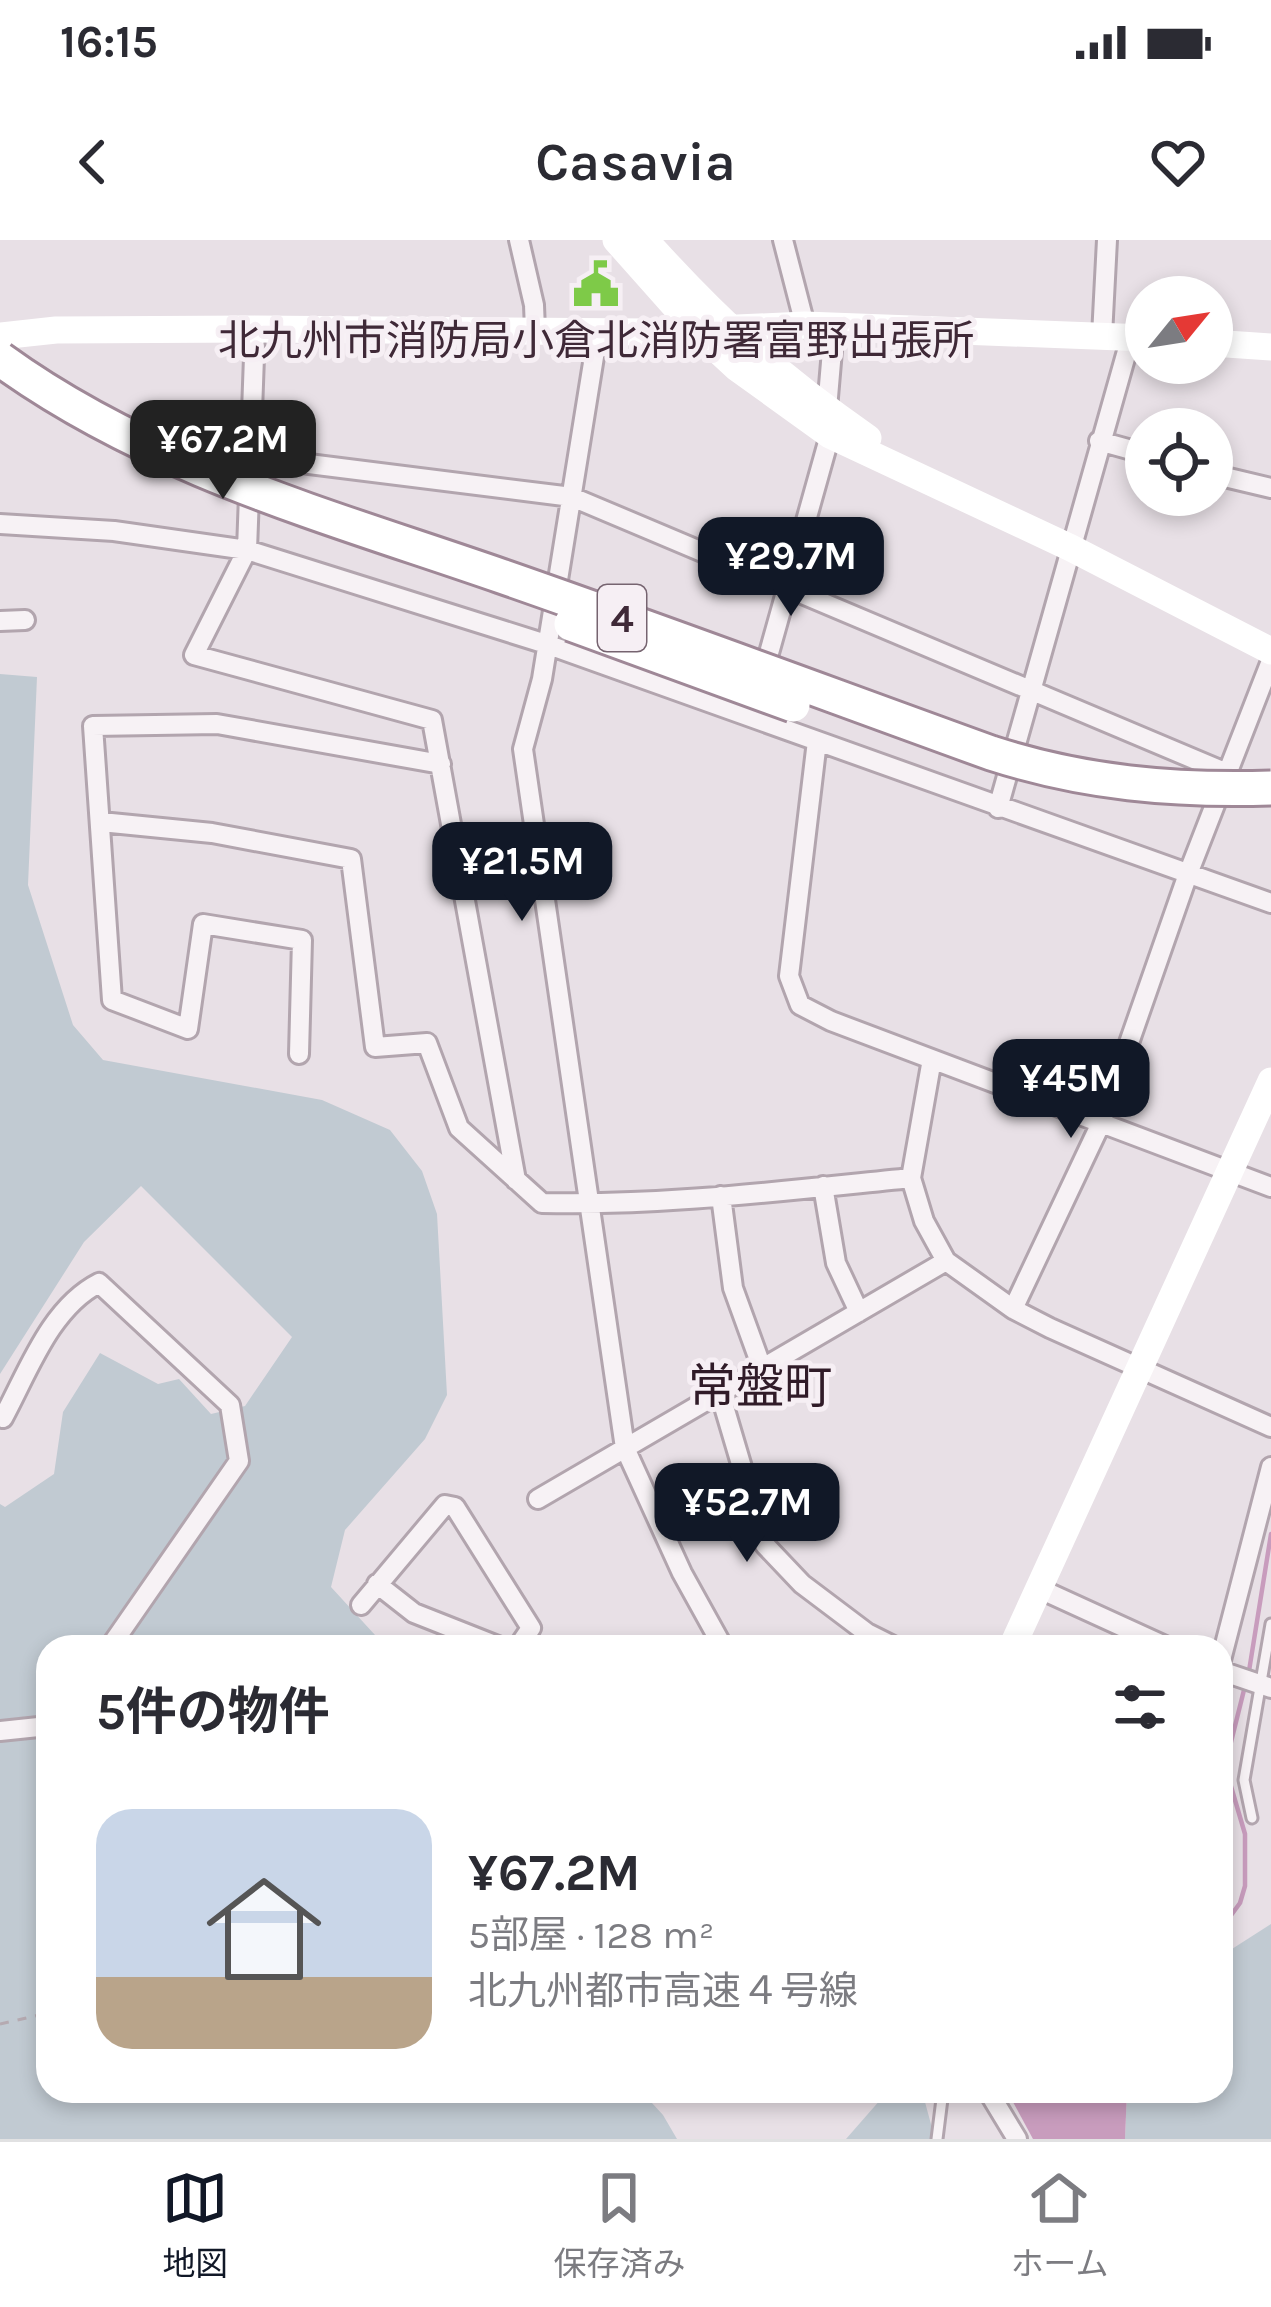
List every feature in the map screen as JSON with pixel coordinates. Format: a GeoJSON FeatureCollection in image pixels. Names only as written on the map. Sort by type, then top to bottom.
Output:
{"type":"FeatureCollection","features":[{"type":"Feature","properties":{"kind":"highway","name":"4"},"geometry":{"type":"LineString","coordinates":[[0,359],[74,408],[152,451],[991,753],[1109,783],[1192,790],[1271,788]]}},
{"type":"Feature","properties":{"kind":"highway","name":"4"},"geometry":{"type":"LineString","coordinates":[[0,386],[144,470],[232,506],[537,611],[980,773],[1059,795],[1118,804],[1192,810],[1271,808]]}},
{"type":"Feature","properties":{"kind":"street"},"geometry":{"type":"LineString","coordinates":[[519,240],[535,330]]}},
{"type":"Feature","properties":{"kind":"street"},"geometry":{"type":"LineString","coordinates":[[616,240],[696,330],[752,380],[921,475],[1271,651]]}},
{"type":"Feature","properties":{"kind":"street"},"geometry":{"type":"LineString","coordinates":[[645,240],[725,327],[828,422]]}},
{"type":"Feature","properties":{"kind":"street"},"geometry":{"type":"LineString","coordinates":[[751,718],[828,422],[819,326],[783,240]]}},
{"type":"Feature","properties":{"kind":"street"},"geometry":{"type":"LineString","coordinates":[[1102,336],[1106,240]]}},
{"type":"Feature","properties":{"kind":"street"},"geometry":{"type":"LineString","coordinates":[[0,336],[56,330],[598,332],[819,326],[1125,337]]}},
{"type":"Feature","properties":{"kind":"street"},"geometry":{"type":"LineString","coordinates":[[255,329],[254,457],[247,550],[194,655],[432,720],[516,1180]]}},
{"type":"Feature","properties":{"kind":"street"},"geometry":{"type":"LineString","coordinates":[[598,332],[542,680],[523,748],[625,1448],[682,1573],[716,1635]]}},
{"type":"Feature","properties":{"kind":"street"},"geometry":{"type":"LineString","coordinates":[[1233,344],[1271,347]]}},
{"type":"Feature","properties":{"kind":"street"},"geometry":{"type":"LineString","coordinates":[[998,808],[1099,441],[1125,374]]}},
{"type":"Feature","properties":{"kind":"street"},"geometry":{"type":"LineString","coordinates":[[1099,441],[1125,448]]}},
{"type":"Feature","properties":{"kind":"street"},"geometry":{"type":"LineString","coordinates":[[254,457],[572,497],[1227,773]]}},
{"type":"Feature","properties":{"kind":"street"},"geometry":{"type":"LineString","coordinates":[[1233,478],[1271,488]]}},
{"type":"Feature","properties":{"kind":"street"},"geometry":{"type":"LineString","coordinates":[[0,524],[114,531],[247,550],[546,644],[1271,903]]}},
{"type":"Feature","properties":{"kind":"street"},"geometry":{"type":"LineString","coordinates":[[0,621],[25,620]]}},
{"type":"Feature","properties":{"kind":"street"},"geometry":{"type":"LineString","coordinates":[[1013,1309],[1102,1124],[1189,874],[1271,661]]}},
{"type":"Feature","properties":{"kind":"street"},"geometry":{"type":"LineString","coordinates":[[299,1054],[302,940],[203,924],[188,1029],[112,1000],[93,727],[217,724],[441,764]]}},
{"type":"Feature","properties":{"kind":"street"},"geometry":{"type":"LineString","coordinates":[[817,741],[789,976],[800,1005],[1271,1187]]}},
{"type":"Feature","properties":{"kind":"street"},"geometry":{"type":"LineString","coordinates":[[101,822],[212,833],[351,859],[375,1047],[427,1042],[459,1128],[542,1203],[721,1196],[911,1178]]}},
{"type":"Feature","properties":{"kind":"street"},"geometry":{"type":"LineString","coordinates":[[932,1059],[911,1178],[924,1221],[946,1261],[1013,1309],[1271,1427]]}},
{"type":"Feature","properties":{"kind":"street"},"geometry":{"type":"LineString","coordinates":[[1018,1635],[1271,1081]]}},
{"type":"Feature","properties":{"kind":"street"},"geometry":{"type":"LineString","coordinates":[[823,1186],[836,1263],[859,1312]]}},
{"type":"Feature","properties":{"kind":"street"},"geometry":{"type":"LineString","coordinates":[[721,1196],[733,1288],[763,1368]]}},
{"type":"Feature","properties":{"kind":"street"},"geometry":{"type":"LineString","coordinates":[[538,1499],[946,1261]]}},
{"type":"Feature","properties":{"kind":"street"},"geometry":{"type":"LineString","coordinates":[[3,1418],[50,1330],[81,1292],[99,1283],[230,1405],[239,1461],[118,1635]]}},
{"type":"Feature","properties":{"kind":"street"},"geometry":{"type":"LineString","coordinates":[[720,1393],[765,1545],[858,1635]]}},
{"type":"Feature","properties":{"kind":"street"},"geometry":{"type":"LineString","coordinates":[[1227,1635],[1271,1467]]}},
{"type":"Feature","properties":{"kind":"street"},"geometry":{"type":"LineString","coordinates":[[361,1605],[445,1505],[455,1507],[530,1628],[526,1635]]}},
{"type":"Feature","properties":{"kind":"street"},"geometry":{"type":"LineString","coordinates":[[377,1584],[414,1613],[470,1635]]}},
{"type":"Feature","properties":{"kind":"street"},"geometry":{"type":"LineString","coordinates":[[1040,1589],[1135,1635]]}},
{"type":"Feature","properties":{"kind":"street"},"geometry":{"type":"LineString","coordinates":[[1233,1675],[1266,1686]]}},
{"type":"Feature","properties":{"kind":"street"},"geometry":{"type":"LineString","coordinates":[[0,1731],[36,1727]]}},
{"type":"Feature","properties":{"kind":"street"},"geometry":{"type":"LineString","coordinates":[[995,2103],[1017,2139]]}},
{"type":"Feature","properties":{"kind":"lane"},"geometry":{"type":"LineString","coordinates":[[1252,1818],[1244,1780],[1266,1686],[1271,1624]]}},
{"type":"Feature","properties":{"kind":"lane"},"geometry":{"type":"LineString","coordinates":[[937,2139],[942,2103]]}},
{"type":"Feature","properties":{"kind":"path"},"geometry":{"type":"LineString","coordinates":[[0,2024],[36,2016]]}},
{"type":"Feature","properties":{"kind":"shaded area"},"geometry":{"type":"Polygon","coordinates":[[[0,674],[37,677],[28,885],[73,1025],[103,1060],[322,1100],[390,1130],[422,1171],[437,1214],[447,1395],[425,1439],[345,1530],[331,1587],[375,1635],[36,1635],[36,2103],[652,2103],[677,2139],[0,2139],[0,1504],[5,1507],[54,1474],[63,1412],[100,1353],[158,1384],[179,1379],[211,1414],[245,1406],[292,1337],[141,1186],[84,1242],[0,1374],[0,674]]]}},
{"type":"Feature","properties":{"kind":"shaded area"},"geometry":{"type":"Polygon","coordinates":[[[1271,1924],[1271,2139],[1125,2139],[1126,2103],[1233,2103],[1233,1948],[1271,1924]]]}},
{"type":"Feature","properties":{"kind":"shaded area"},"geometry":{"type":"Polygon","coordinates":[[[878,2103],[925,2103],[935,2139],[846,2139],[878,2103]]]}},
{"type":"Feature","properties":{"kind":"shaded area"},"geometry":{"type":"Polygon","coordinates":[[[1014,2103],[1126,2103],[1125,2139],[1033,2139],[1014,2103]]]}},
{"type":"Feature","properties":{"kind":"waterway"},"geometry":{"type":"LineString","coordinates":[[1249,1671],[1271,1534]]}},
{"type":"Feature","properties":{"kind":"waterway"},"geometry":{"type":"LineString","coordinates":[[1233,1734],[1246,1682]]}},
{"type":"Feature","properties":{"kind":"waterway"},"geometry":{"type":"LineString","coordinates":[[1233,1793],[1245,1834],[1245,1886],[1233,1913]]}},
{"type":"Feature","properties":{"kind":"place","name":"北九州市消防局小倉北消防署富野出張所"},"geometry":{"type":"Point","coordinates":[596,284]}},
{"type":"Feature","properties":{"kind":"district","name":"常盤町"},"geometry":{"type":"Point","coordinates":[760,1386]}}]}
